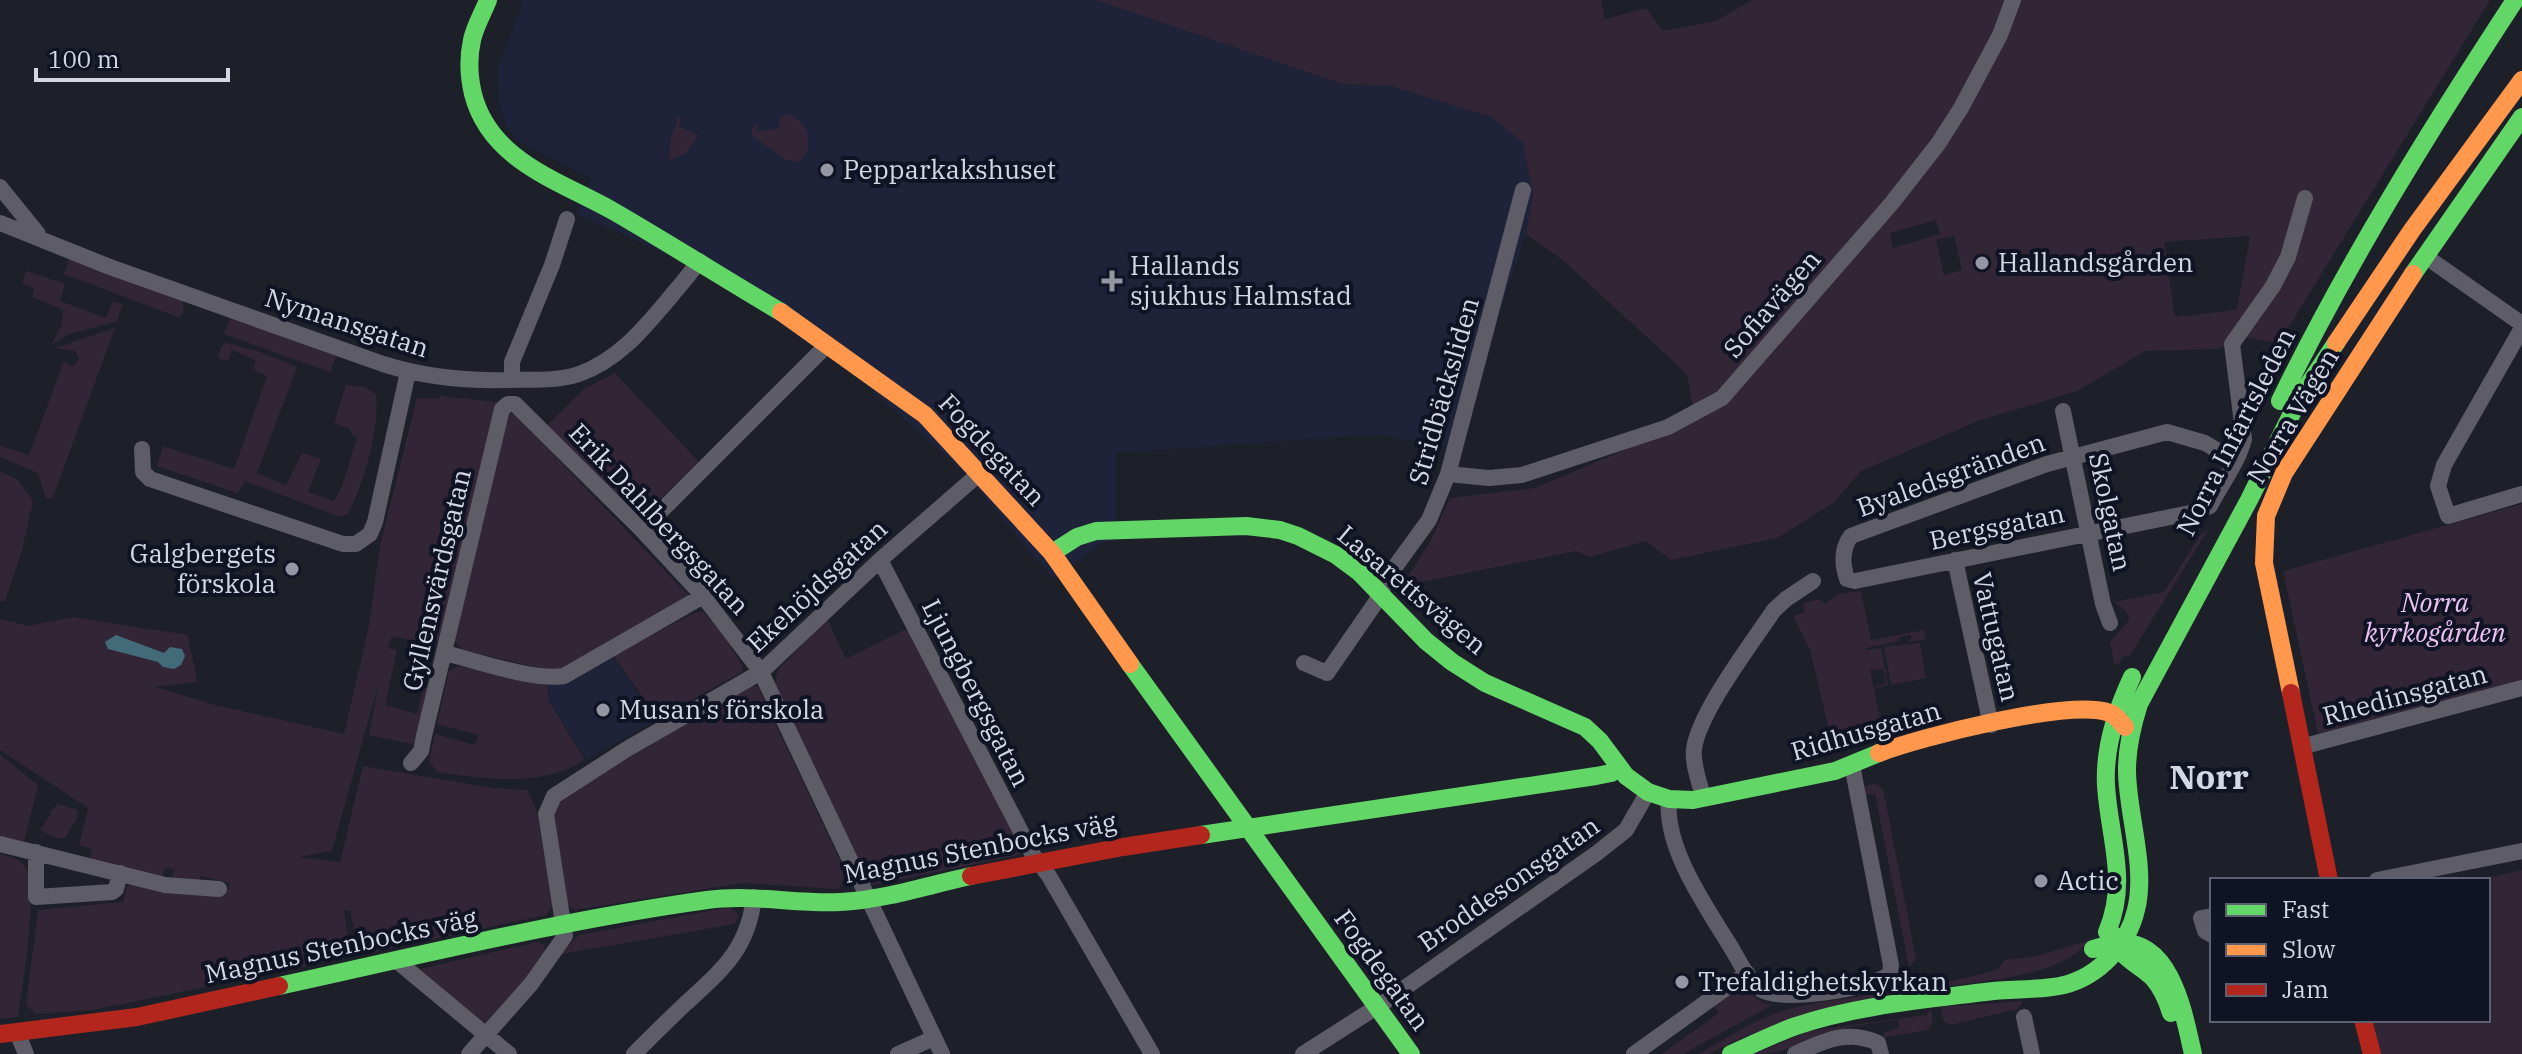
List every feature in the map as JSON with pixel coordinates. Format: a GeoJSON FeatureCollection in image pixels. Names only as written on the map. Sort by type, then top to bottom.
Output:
{"type":"FeatureCollection","features":[{"type":"Feature","properties":{"kind":"main road","name":"Fogdegatan"},"geometry":{"type":"LineString","coordinates":[[488,0],[472,39],[469,76],[477,109],[492,136],[522,162],[699,261],[784,314],[925,415],[1052,553],[1411,1054]]}},
{"type":"Feature","properties":{"kind":"main road","name":"Norra Infartsleden"},"geometry":{"type":"LineString","coordinates":[[2115,917],[2118,875],[2106,770],[2108,738],[2115,715],[2132,678],[2236,493],[2308,344],[2356,257],[2430,130],[2515,0]]}},
{"type":"Feature","properties":{"kind":"main road"},"geometry":{"type":"LineString","coordinates":[[2300,397],[2367,267],[2439,147],[2522,19]]}},
{"type":"Feature","properties":{"kind":"main road","name":"Norra Infartsleden"},"geometry":{"type":"LineString","coordinates":[[2118,945],[2134,920],[2138,896],[2127,772],[2129,738],[2139,704],[2249,500],[2300,397],[2412,230],[2522,80]]}},
{"type":"Feature","properties":{"kind":"main road","name":"Norra Vägen"},"geometry":{"type":"LineString","coordinates":[[2329,878],[2264,563],[2266,516],[2284,473],[2425,256],[2522,117]]}},
{"type":"Feature","properties":{"kind":"main road","name":"Lasarettsvägen"},"geometry":{"type":"LineString","coordinates":[[1052,553],[1077,537],[1096,531],[1261,527],[1313,541],[1336,555],[1380,592],[1426,641],[1452,662],[1485,683],[1585,727],[1600,741],[1619,768]]}},
{"type":"Feature","properties":{"kind":"main road"},"geometry":{"type":"LineString","coordinates":[[2129,738],[2122,721],[2115,715],[2139,704]]}},
{"type":"Feature","properties":{"kind":"main road","name":"Ridhusgatan"},"geometry":{"type":"LineString","coordinates":[[1641,788],[1669,799],[1693,800],[1835,771],[1905,743],[1991,725],[2079,709],[2115,715]]}},
{"type":"Feature","properties":{"kind":"main road"},"geometry":{"type":"LineString","coordinates":[[1619,768],[1641,788]]}},
{"type":"Feature","properties":{"kind":"main road","name":"Magnus Stenbocks väg"},"geometry":{"type":"LineString","coordinates":[[8,1033],[137,1017],[564,925],[709,900],[754,897],[839,902],[868,899],[1040,862],[1247,827],[1596,776],[1619,768]]}},
{"type":"Feature","properties":{"kind":"main road"},"geometry":{"type":"LineString","coordinates":[[2115,917],[2118,945],[2152,977],[2165,995],[2179,1054]]}},
{"type":"Feature","properties":{"kind":"main road"},"geometry":{"type":"LineString","coordinates":[[1988,991],[2066,969],[2093,949],[2115,917]]}},
{"type":"Feature","properties":{"kind":"main road"},"geometry":{"type":"LineString","coordinates":[[1731,1054],[1793,1027],[1831,1016],[1988,991],[2064,985],[2100,967],[2118,945]]}},
{"type":"Feature","properties":{"kind":"main road"},"geometry":{"type":"LineString","coordinates":[[2093,949],[2136,945],[2155,957],[2172,977],[2181,999],[2193,1054]]}},
{"type":"Feature","properties":{"kind":"main road"},"geometry":{"type":"LineString","coordinates":[[2364,1022],[2372,1054]]}},
{"type":"Feature","properties":{"kind":"street","name":"Sofiavägen"},"geometry":{"type":"LineString","coordinates":[[1448,474],[1489,478],[1522,475],[1668,427],[1722,398],[1891,204],[1938,144],[2000,35],[2013,0]]}},
{"type":"Feature","properties":{"kind":"street","name":"Nymansgatan"},"geometry":{"type":"LineString","coordinates":[[0,187],[42,239]]}},
{"type":"Feature","properties":{"kind":"street","name":"Stridbäcksliden"},"geometry":{"type":"LineString","coordinates":[[1304,663],[1327,673],[1376,602],[1389,575],[1429,520],[1448,474],[1523,190]]}},
{"type":"Feature","properties":{"kind":"street","name":"Bergsgatan"},"geometry":{"type":"LineString","coordinates":[[1844,568],[1847,579],[1855,581],[2195,512],[2210,506],[2244,439],[2232,344],[2283,267],[2305,198]]}},
{"type":"Feature","properties":{"kind":"street"},"geometry":{"type":"LineString","coordinates":[[512,380],[512,362],[552,265],[567,219]]}},
{"type":"Feature","properties":{"kind":"street","name":"Nymansgatan"},"geometry":{"type":"LineString","coordinates":[[0,223],[110,267],[408,372],[455,380],[555,379],[578,374],[603,363],[621,351],[646,326],[699,261]]}},
{"type":"Feature","properties":{"kind":"street"},"geometry":{"type":"LineString","coordinates":[[2425,256],[2522,326],[2444,465],[2438,486],[2448,516],[2522,494]]}},
{"type":"Feature","properties":{"kind":"street"},"geometry":{"type":"LineString","coordinates":[[642,530],[827,345]]}},
{"type":"Feature","properties":{"kind":"street"},"geometry":{"type":"LineString","coordinates":[[142,449],[143,472],[150,479],[343,544],[356,544],[370,534],[375,522],[408,372]]}},
{"type":"Feature","properties":{"kind":"street","name":"Erik Dahlbergsgatan"},"geometry":{"type":"LineString","coordinates":[[505,405],[515,404],[525,411],[642,530],[703,596],[761,672],[942,1054]]}},
{"type":"Feature","properties":{"kind":"street","name":"Gyllensvärdsgatan"},"geometry":{"type":"LineString","coordinates":[[411,763],[421,751],[505,405]]}},
{"type":"Feature","properties":{"kind":"street","name":"Skolgatan"},"geometry":{"type":"LineString","coordinates":[[2063,411],[2103,604],[2110,623]]}},
{"type":"Feature","properties":{"kind":"street","name":"Byaledsgränden"},"geometry":{"type":"LineString","coordinates":[[1844,568],[1844,550],[1851,536],[1949,498],[2073,457],[2167,432],[2205,443],[2235,461]]}},
{"type":"Feature","properties":{"kind":"street","name":"Ekehöjdsgatan"},"geometry":{"type":"LineString","coordinates":[[564,925],[546,814],[554,796],[627,749],[761,672],[880,560],[980,473]]}},
{"type":"Feature","properties":{"kind":"street","name":"Ljungbergsgatan"},"geometry":{"type":"LineString","coordinates":[[880,560],[1033,855],[1040,862],[1152,1054]]}},
{"type":"Feature","properties":{"kind":"street","name":"Vattugatan"},"geometry":{"type":"LineString","coordinates":[[1955,560],[1991,725]]}},
{"type":"Feature","properties":{"kind":"street"},"geometry":{"type":"LineString","coordinates":[[1703,797],[1693,752],[1697,735],[1720,691],[1774,610],[1813,581]]}},
{"type":"Feature","properties":{"kind":"street"},"geometry":{"type":"LineString","coordinates":[[445,653],[553,678],[564,676],[703,596]]}},
{"type":"Feature","properties":{"kind":"street","name":"Rhedinsgatan"},"geometry":{"type":"LineString","coordinates":[[2301,747],[2522,688]]}},
{"type":"Feature","properties":{"kind":"street"},"geometry":{"type":"LineString","coordinates":[[1669,799],[1673,836],[1704,906],[1760,988],[1772,995],[1800,996],[1874,983],[1890,974],[1890,953],[1852,765]]}},
{"type":"Feature","properties":{"kind":"street","name":"Broddesonsgatan"},"geometry":{"type":"LineString","coordinates":[[1303,1054],[1626,830],[1641,788]]}},
{"type":"Feature","properties":{"kind":"street"},"geometry":{"type":"LineString","coordinates":[[0,844],[183,888],[219,889]]}},
{"type":"Feature","properties":{"kind":"street"},"geometry":{"type":"LineString","coordinates":[[2387,878],[2522,851]]}},
{"type":"Feature","properties":{"kind":"street"},"geometry":{"type":"LineString","coordinates":[[36,852],[36,897],[112,892],[116,889],[120,873]]}},
{"type":"Feature","properties":{"kind":"street"},"geometry":{"type":"LineString","coordinates":[[634,1054],[729,962],[743,939],[754,897]]}},
{"type":"Feature","properties":{"kind":"street"},"geometry":{"type":"LineString","coordinates":[[2210,916],[2201,918],[2205,931],[2210,934]]}},
{"type":"Feature","properties":{"kind":"street"},"geometry":{"type":"LineString","coordinates":[[469,1054],[531,984],[565,936],[564,925]]}},
{"type":"Feature","properties":{"kind":"street"},"geometry":{"type":"LineString","coordinates":[[397,961],[509,1054]]}},
{"type":"Feature","properties":{"kind":"street"},"geometry":{"type":"LineString","coordinates":[[1634,1054],[1747,973]]}},
{"type":"Feature","properties":{"kind":"street"},"geometry":{"type":"LineString","coordinates":[[2024,1017],[2032,1054]]}},
{"type":"Feature","properties":{"kind":"street"},"geometry":{"type":"LineString","coordinates":[[8,1033],[26,1054]]}},
{"type":"Feature","properties":{"kind":"street"},"geometry":{"type":"LineString","coordinates":[[1795,1054],[1849,1035],[1863,1036],[1878,1043],[1881,1054]]}},
{"type":"Feature","properties":{"kind":"street"},"geometry":{"type":"LineString","coordinates":[[898,1054],[934,1038]]}},
{"type":"Feature","properties":{"kind":"shaded area","name":"Hallands sjukhus Halmstad"},"geometry":{"type":"Polygon","coordinates":[[[524,0],[1096,0],[1342,84],[1391,86],[1491,117],[1523,142],[1533,195],[1526,234],[1503,302],[1461,451],[1379,434],[1116,453],[1116,541],[1103,542],[1053,579],[960,469],[836,359],[680,260],[577,214],[591,179],[516,140],[506,125],[499,102],[498,67],[524,0]]]}},
{"type":"Feature","properties":{"kind":"shaded area"},"geometry":{"type":"Polygon","coordinates":[[[116,635],[164,653],[170,647],[182,649],[185,656],[181,665],[174,669],[163,667],[158,662],[108,649],[105,642],[116,635]]]}},
{"type":"Feature","properties":{"kind":"shaded area","name":"Musan's förskola"},"geometry":{"type":"Polygon","coordinates":[[[612,656],[657,720],[586,759],[550,701],[548,684],[612,656]]]}},
{"type":"Feature","properties":{"kind":"green space"},"geometry":{"type":"Polygon","coordinates":[[[1096,0],[1601,0],[1605,19],[1646,8],[1663,31],[1716,21],[1752,0],[2490,0],[2279,343],[2247,338],[2216,349],[2145,351],[2077,391],[1978,421],[1861,471],[1833,503],[1777,538],[1671,560],[1646,541],[1589,557],[1576,551],[1402,586],[1431,540],[1450,498],[1535,488],[1695,420],[1687,374],[1564,261],[1526,234],[1533,195],[1523,142],[1491,117],[1391,86],[1342,84],[1096,0]],[[1936,220],[1890,233],[1893,248],[1940,234],[1936,220]],[[1954,236],[1936,240],[1944,275],[1962,270],[1954,236]],[[2250,236],[2164,242],[2175,317],[2237,310],[2250,236]]]}},
{"type":"Feature","properties":{"kind":"green space"},"geometry":{"type":"Polygon","coordinates":[[[787,114],[801,122],[808,135],[808,148],[799,162],[786,160],[751,135],[752,128],[759,122],[757,131],[778,129],[781,117],[787,114]]]}},
{"type":"Feature","properties":{"kind":"green space"},"geometry":{"type":"Polygon","coordinates":[[[678,117],[681,118],[679,127],[699,135],[686,153],[669,161],[671,137],[678,117]]]}},
{"type":"Feature","properties":{"kind":"green space"},"geometry":{"type":"Polygon","coordinates":[[[69,259],[181,299],[184,309],[180,318],[64,274],[69,259]]]}},
{"type":"Feature","properties":{"kind":"green space"},"geometry":{"type":"Polygon","coordinates":[[[26,271],[65,284],[60,301],[106,318],[113,301],[123,304],[117,321],[67,335],[51,345],[62,325],[63,310],[32,297],[34,288],[22,284],[26,271]]]}},
{"type":"Feature","properties":{"kind":"green space"},"geometry":{"type":"Polygon","coordinates":[[[235,318],[334,355],[336,357],[330,372],[224,334],[229,321],[235,318]]]}},
{"type":"Feature","properties":{"kind":"green space"},"geometry":{"type":"Polygon","coordinates":[[[115,328],[53,497],[46,499],[38,473],[0,457],[0,446],[29,455],[64,361],[71,366],[79,358],[75,351],[55,348],[115,328]]]}},
{"type":"Feature","properties":{"kind":"green space"},"geometry":{"type":"Polygon","coordinates":[[[224,342],[297,367],[257,473],[286,485],[302,453],[321,459],[308,492],[334,501],[357,438],[350,429],[334,423],[346,385],[365,387],[376,394],[376,423],[370,455],[348,514],[340,517],[245,481],[237,493],[157,466],[163,446],[234,469],[267,376],[253,370],[256,360],[232,350],[228,361],[220,359],[218,355],[224,342]]]}},
{"type":"Feature","properties":{"kind":"green space"},"geometry":{"type":"Polygon","coordinates":[[[615,373],[699,462],[644,514],[634,514],[547,425],[584,389],[615,373]]]}},
{"type":"Feature","properties":{"kind":"green space"},"geometry":{"type":"Polygon","coordinates":[[[440,396],[496,402],[441,639],[432,645],[392,636],[388,648],[397,650],[385,705],[417,714],[423,686],[428,687],[416,741],[412,744],[369,735],[379,682],[332,851],[299,857],[340,862],[363,766],[493,788],[527,790],[536,809],[553,906],[546,915],[359,955],[350,910],[344,910],[351,957],[93,1010],[36,1014],[26,1005],[38,910],[123,902],[127,887],[131,884],[225,896],[230,883],[201,876],[197,886],[172,881],[174,869],[165,868],[162,878],[90,859],[92,849],[79,845],[88,808],[0,750],[0,619],[29,626],[73,617],[188,635],[197,682],[155,687],[215,705],[344,734],[369,626],[380,546],[417,398],[439,399],[440,396]]]}},
{"type":"Feature","properties":{"kind":"green space"},"geometry":{"type":"Polygon","coordinates":[[[509,413],[515,414],[688,595],[557,672],[462,650],[454,640],[509,413]]]}},
{"type":"Feature","properties":{"kind":"green space"},"geometry":{"type":"Polygon","coordinates":[[[0,471],[18,480],[33,501],[22,551],[5,601],[0,601],[0,471]]]}},
{"type":"Feature","properties":{"kind":"green space","name":"Norra kyrkogården"},"geometry":{"type":"Polygon","coordinates":[[[2522,504],[2522,684],[2319,738],[2283,571],[2522,504]]]}},
{"type":"Feature","properties":{"kind":"green space"},"geometry":{"type":"Polygon","coordinates":[[[2208,530],[2129,657],[2124,656],[2119,664],[2114,664],[2110,642],[2130,619],[2126,611],[2114,602],[2164,592],[2201,534],[2208,530]]]}},
{"type":"Feature","properties":{"kind":"green space"},"geometry":{"type":"Polygon","coordinates":[[[1861,591],[1871,640],[1924,630],[1926,639],[1910,642],[1911,635],[1899,637],[1899,641],[1866,648],[1881,648],[1888,685],[1876,688],[1886,683],[1883,669],[1870,670],[1882,728],[1867,733],[1864,739],[1834,750],[1810,650],[1793,616],[1805,612],[1803,603],[1820,599],[1825,604],[1839,594],[1861,591]]]}},
{"type":"Feature","properties":{"kind":"green space"},"geometry":{"type":"Polygon","coordinates":[[[696,612],[703,612],[723,634],[743,667],[742,672],[658,719],[613,655],[696,612]]]}},
{"type":"Feature","properties":{"kind":"green space"},"geometry":{"type":"Polygon","coordinates":[[[827,619],[846,659],[908,628],[1021,849],[1019,855],[873,885],[868,882],[775,683],[778,670],[827,619]]]}},
{"type":"Feature","properties":{"kind":"green space"},"geometry":{"type":"Polygon","coordinates":[[[1920,643],[1926,678],[1891,685],[1884,647],[1920,643]]]}},
{"type":"Feature","properties":{"kind":"green space"},"geometry":{"type":"Polygon","coordinates":[[[459,666],[547,685],[549,701],[585,760],[568,769],[532,778],[494,779],[437,772],[429,761],[435,734],[475,745],[479,735],[437,724],[449,671],[459,666]]]}},
{"type":"Feature","properties":{"kind":"green space"},"geometry":{"type":"Polygon","coordinates":[[[751,685],[758,687],[847,875],[838,889],[743,883],[574,910],[568,905],[554,814],[557,801],[751,685]]]}},
{"type":"Feature","properties":{"kind":"green space"},"geometry":{"type":"Polygon","coordinates":[[[0,755],[38,785],[24,842],[0,836],[0,755]]]}},
{"type":"Feature","properties":{"kind":"green space"},"geometry":{"type":"Polygon","coordinates":[[[1876,784],[1884,793],[1916,959],[1909,967],[1875,794],[1865,795],[1863,786],[1876,784]]]}},
{"type":"Feature","properties":{"kind":"green space"},"geometry":{"type":"Polygon","coordinates":[[[58,804],[77,810],[77,818],[65,838],[56,838],[40,830],[51,814],[49,812],[58,804]]]}},
{"type":"Feature","properties":{"kind":"green space"},"geometry":{"type":"Polygon","coordinates":[[[0,854],[24,865],[30,880],[31,897],[18,1017],[0,1019],[0,854]]]}},
{"type":"Feature","properties":{"kind":"green space"},"geometry":{"type":"Polygon","coordinates":[[[2522,870],[2522,1054],[2381,1054],[2373,1022],[2490,1022],[2488,878],[2522,870]]]}},
{"type":"Feature","properties":{"kind":"green space"},"geometry":{"type":"Polygon","coordinates":[[[730,907],[739,915],[735,924],[561,954],[579,935],[730,907]]]}},
{"type":"Feature","properties":{"kind":"green space"},"geometry":{"type":"Polygon","coordinates":[[[2090,940],[2077,953],[2041,970],[1938,988],[1943,983],[1997,970],[2005,960],[2037,956],[2090,940]]]}},
{"type":"Feature","properties":{"kind":"green space"},"geometry":{"type":"Polygon","coordinates":[[[538,942],[545,946],[543,958],[488,1021],[483,1022],[415,970],[538,942]]]}},
{"type":"Feature","properties":{"kind":"green space"},"geometry":{"type":"Polygon","coordinates":[[[1909,981],[1926,990],[1750,1034],[1708,1054],[1699,1054],[1749,1025],[1782,1011],[1862,996],[1909,981]]]}},
{"type":"Feature","properties":{"kind":"green space"},"geometry":{"type":"Polygon","coordinates":[[[1737,989],[1772,1005],[1683,1054],[1661,1054],[1719,1013],[1714,1006],[1737,989]]]}},
{"type":"Feature","properties":{"kind":"green space"},"geometry":{"type":"Polygon","coordinates":[[[2023,1001],[2018,1009],[1950,1025],[1943,1020],[1941,1007],[2023,1001]]]}},
{"type":"Feature","properties":{"kind":"green space"},"geometry":{"type":"Polygon","coordinates":[[[1931,1009],[1933,1020],[1928,1030],[1881,1038],[1885,1032],[1899,1028],[1898,1020],[1880,1022],[1828,1033],[1784,1050],[1754,1054],[1809,1031],[1926,1015],[1931,1009]]]}},
{"type":"Feature","properties":{"kind":"traffic: fast"},"geometry":{"type":"LineString","coordinates":[[488,0],[473,35],[470,67],[473,94],[482,117],[495,136],[511,153],[530,166],[613,211],[781,312]]}},
{"type":"Feature","properties":{"kind":"traffic: fast"},"geometry":{"type":"LineString","coordinates":[[2280,401],[2333,298],[2391,197],[2515,0]]}},
{"type":"Feature","properties":{"kind":"traffic: fast"},"geometry":{"type":"LineString","coordinates":[[2413,274],[2522,117]]}},
{"type":"Feature","properties":{"kind":"traffic: fast"},"geometry":{"type":"LineString","coordinates":[[1731,1054],[1793,1027],[1863,1009],[2064,985],[2089,974],[2110,957],[2132,923],[2139,893],[2138,858],[2127,770],[2130,736],[2139,704],[2249,500],[2300,397],[2336,343]]}},
{"type":"Feature","properties":{"kind":"traffic: fast"},"geometry":{"type":"LineString","coordinates":[[1052,553],[1077,537],[1096,531],[1246,526],[1280,530],[1298,536],[1336,555],[1359,572],[1426,641],[1452,662],[1485,683],[1585,727],[1600,741],[1626,776],[1648,792],[1669,799],[1693,800],[1835,771],[1879,753]]}},
{"type":"Feature","properties":{"kind":"traffic: fast"},"geometry":{"type":"LineString","coordinates":[[1130,664],[1411,1054]]}},
{"type":"Feature","properties":{"kind":"traffic: fast"},"geometry":{"type":"LineString","coordinates":[[2107,932],[2117,895],[2116,859],[2106,785],[2107,757],[2116,716],[2132,677]]}},
{"type":"Feature","properties":{"kind":"traffic: fast"},"geometry":{"type":"LineString","coordinates":[[1201,835],[1596,776],[1619,768]]}},
{"type":"Feature","properties":{"kind":"traffic: fast"},"geometry":{"type":"LineString","coordinates":[[279,986],[492,939],[653,908],[724,898],[856,901],[971,876]]}},
{"type":"Feature","properties":{"kind":"traffic: fast"},"geometry":{"type":"LineString","coordinates":[[2114,935],[2124,955],[2156,982],[2171,1013]]}},
{"type":"Feature","properties":{"kind":"traffic: fast"},"geometry":{"type":"LineString","coordinates":[[2093,949],[2118,943],[2136,945],[2151,953],[2163,966],[2180,1001],[2193,1054]]}},
{"type":"Feature","properties":{"kind":"traffic: slow"},"geometry":{"type":"LineString","coordinates":[[2336,343],[2412,230],[2522,80]]}},
{"type":"Feature","properties":{"kind":"traffic: slow"},"geometry":{"type":"LineString","coordinates":[[2291,693],[2264,563],[2266,516],[2284,473],[2413,274]]}},
{"type":"Feature","properties":{"kind":"traffic: slow"},"geometry":{"type":"LineString","coordinates":[[781,312],[925,415],[1052,553],[1130,664]]}},
{"type":"Feature","properties":{"kind":"traffic: slow"},"geometry":{"type":"LineString","coordinates":[[1879,753],[1993,722],[2060,711],[2107,712],[2125,727]]}},
{"type":"Feature","properties":{"kind":"traffic: jam"},"geometry":{"type":"LineString","coordinates":[[2291,693],[2329,878]]}},
{"type":"Feature","properties":{"kind":"traffic: jam"},"geometry":{"type":"LineString","coordinates":[[971,876],[1201,835]]}},
{"type":"Feature","properties":{"kind":"traffic: jam"},"geometry":{"type":"LineString","coordinates":[[0,1034],[137,1017],[279,986]]}},
{"type":"Feature","properties":{"kind":"traffic: jam"},"geometry":{"type":"LineString","coordinates":[[2364,1022],[2372,1054]]}},
{"type":"Feature","properties":{"kind":"place","name":"Pepparkakshuset"},"geometry":{"type":"Point","coordinates":[827,170]}},
{"type":"Feature","properties":{"kind":"place","name":"Hallandsgården"},"geometry":{"type":"Point","coordinates":[1982,263]}},
{"type":"Feature","properties":{"kind":"place","name":"Hallands sjukhus Halmstad"},"geometry":{"type":"Point","coordinates":[1112,281]}},
{"type":"Feature","properties":{"kind":"place","name":"Galgbergets förskola"},"geometry":{"type":"Point","coordinates":[292,569]}},
{"type":"Feature","properties":{"kind":"place","name":"Musan's förskola"},"geometry":{"type":"Point","coordinates":[603,710]}},
{"type":"Feature","properties":{"kind":"place","name":"Actic"},"geometry":{"type":"Point","coordinates":[2041,881]}},
{"type":"Feature","properties":{"kind":"place","name":"Trefaldighetskyrkan"},"geometry":{"type":"Point","coordinates":[1682,982]}},
{"type":"Feature","properties":{"kind":"district","name":"Norr"},"geometry":{"type":"Point","coordinates":[2209,777]}}]}
